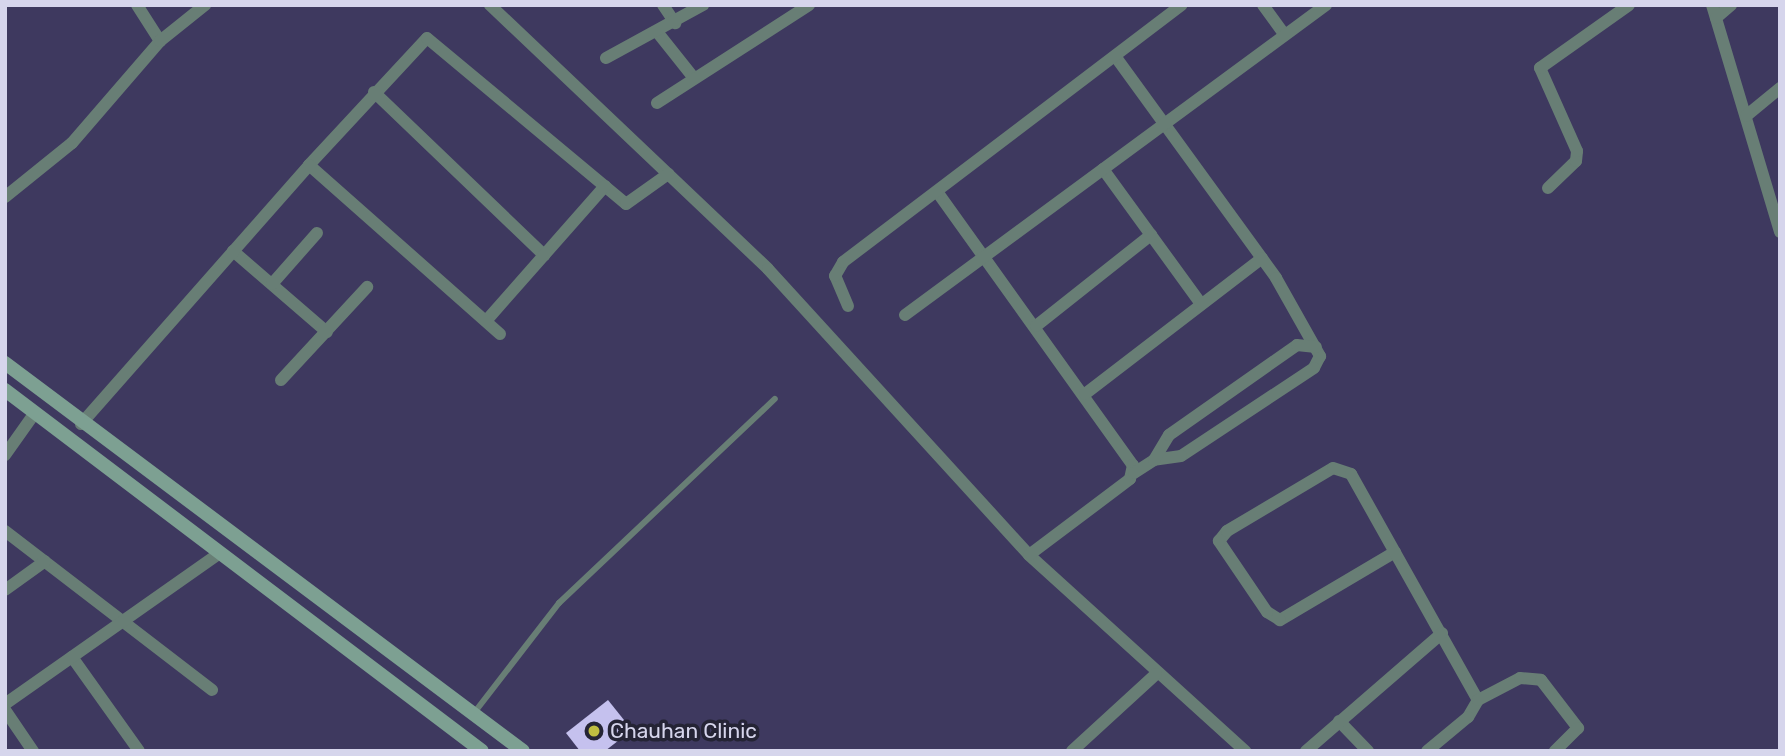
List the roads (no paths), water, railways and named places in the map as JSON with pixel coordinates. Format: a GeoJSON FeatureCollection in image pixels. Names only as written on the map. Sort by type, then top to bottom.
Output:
{"type":"FeatureCollection","features":[{"type":"Feature","properties":{"kind":"main road"},"geometry":{"type":"LineString","coordinates":[[5,363],[81,424],[523,751]]}},
{"type":"Feature","properties":{"kind":"main road"},"geometry":{"type":"LineString","coordinates":[[5,390],[482,751]]}},
{"type":"Feature","properties":{"kind":"street"},"geometry":{"type":"LineString","coordinates":[[137,5],[160,41]]}},
{"type":"Feature","properties":{"kind":"street"},"geometry":{"type":"LineString","coordinates":[[5,197],[88,128],[160,41],[205,5]]}},
{"type":"Feature","properties":{"kind":"street"},"geometry":{"type":"LineString","coordinates":[[663,5],[676,23]]}},
{"type":"Feature","properties":{"kind":"street"},"geometry":{"type":"LineString","coordinates":[[606,58],[659,33],[703,5]]}},
{"type":"Feature","properties":{"kind":"street"},"geometry":{"type":"LineString","coordinates":[[657,103],[693,77],[809,5]]}},
{"type":"Feature","properties":{"kind":"street"},"geometry":{"type":"LineString","coordinates":[[848,306],[835,276],[839,266],[1181,5]]}},
{"type":"Feature","properties":{"kind":"street"},"geometry":{"type":"LineString","coordinates":[[1263,5],[1285,35]]}},
{"type":"Feature","properties":{"kind":"street"},"geometry":{"type":"LineString","coordinates":[[905,315],[1326,5]]}},
{"type":"Feature","properties":{"kind":"street"},"geometry":{"type":"LineString","coordinates":[[1548,188],[1576,161],[1577,151],[1540,68],[1629,5]]}},
{"type":"Feature","properties":{"kind":"street"},"geometry":{"type":"LineString","coordinates":[[1712,5],[1778,224]]}},
{"type":"Feature","properties":{"kind":"street"},"geometry":{"type":"LineString","coordinates":[[1716,18],[1731,5]]}},
{"type":"Feature","properties":{"kind":"street"},"geometry":{"type":"LineString","coordinates":[[494,7],[768,269],[1029,555],[1156,674],[1245,751]]}},
{"type":"Feature","properties":{"kind":"street"},"geometry":{"type":"LineString","coordinates":[[659,33],[693,77]]}},
{"type":"Feature","properties":{"kind":"street"},"geometry":{"type":"LineString","coordinates":[[81,424],[422,41],[434,40],[629,205],[668,174]]}},
{"type":"Feature","properties":{"kind":"street"},"geometry":{"type":"LineString","coordinates":[[1029,555],[1134,473],[1154,460],[1181,456],[1314,368],[1316,348],[1262,258],[1115,56]]}},
{"type":"Feature","properties":{"kind":"street"},"geometry":{"type":"LineString","coordinates":[[1746,116],[1780,88]]}},
{"type":"Feature","properties":{"kind":"street"},"geometry":{"type":"LineString","coordinates":[[374,92],[544,255]]}},
{"type":"Feature","properties":{"kind":"street"},"geometry":{"type":"LineString","coordinates":[[309,165],[500,334]]}},
{"type":"Feature","properties":{"kind":"street"},"geometry":{"type":"LineString","coordinates":[[1103,169],[1201,304]]}},
{"type":"Feature","properties":{"kind":"street"},"geometry":{"type":"LineString","coordinates":[[485,321],[605,186]]}},
{"type":"Feature","properties":{"kind":"street"},"geometry":{"type":"LineString","coordinates":[[938,193],[1129,455],[1134,473]]}},
{"type":"Feature","properties":{"kind":"street"},"geometry":{"type":"LineString","coordinates":[[272,284],[317,233]]}},
{"type":"Feature","properties":{"kind":"street"},"geometry":{"type":"LineString","coordinates":[[1036,326],[1151,235]]}},
{"type":"Feature","properties":{"kind":"street"},"geometry":{"type":"LineString","coordinates":[[233,251],[327,332]]}},
{"type":"Feature","properties":{"kind":"street"},"geometry":{"type":"LineString","coordinates":[[1085,394],[1262,258]]}},
{"type":"Feature","properties":{"kind":"street"},"geometry":{"type":"LineString","coordinates":[[281,380],[367,287]]}},
{"type":"Feature","properties":{"kind":"street"},"geometry":{"type":"LineString","coordinates":[[1154,460],[1169,435],[1297,345],[1316,348]]}},
{"type":"Feature","properties":{"kind":"street"},"geometry":{"type":"LineString","coordinates":[[5,455],[34,414]]}},
{"type":"Feature","properties":{"kind":"street"},"geometry":{"type":"LineString","coordinates":[[1395,552],[1276,619],[1219,541],[1227,531],[1341,466],[1351,474],[1442,633],[1478,700]]}},
{"type":"Feature","properties":{"kind":"street"},"geometry":{"type":"LineString","coordinates":[[5,531],[125,618],[212,690]]}},
{"type":"Feature","properties":{"kind":"street"},"geometry":{"type":"LineString","coordinates":[[5,704],[220,553]]}},
{"type":"Feature","properties":{"kind":"street"},"geometry":{"type":"LineString","coordinates":[[5,590],[45,561]]}},
{"type":"Feature","properties":{"kind":"street"},"geometry":{"type":"LineString","coordinates":[[1306,751],[1442,633]]}},
{"type":"Feature","properties":{"kind":"street"},"geometry":{"type":"LineString","coordinates":[[72,657],[139,751]]}},
{"type":"Feature","properties":{"kind":"street"},"geometry":{"type":"LineString","coordinates":[[1072,751],[1156,674]]}},
{"type":"Feature","properties":{"kind":"street"},"geometry":{"type":"LineString","coordinates":[[1426,751],[1468,717],[1478,700],[1520,678],[1541,680],[1578,728],[1555,751]]}},
{"type":"Feature","properties":{"kind":"street"},"geometry":{"type":"LineString","coordinates":[[5,709],[33,751]]}},
{"type":"Feature","properties":{"kind":"street"},"geometry":{"type":"LineString","coordinates":[[1339,721],[1367,751]]}},
{"type":"Feature","properties":{"kind":"lane"},"geometry":{"type":"LineString","coordinates":[[474,713],[559,603],[775,398]]}},
{"type":"Feature","properties":{"kind":"place","name":"Chauhan Clinic"},"geometry":{"type":"Point","coordinates":[594,731]}}]}
